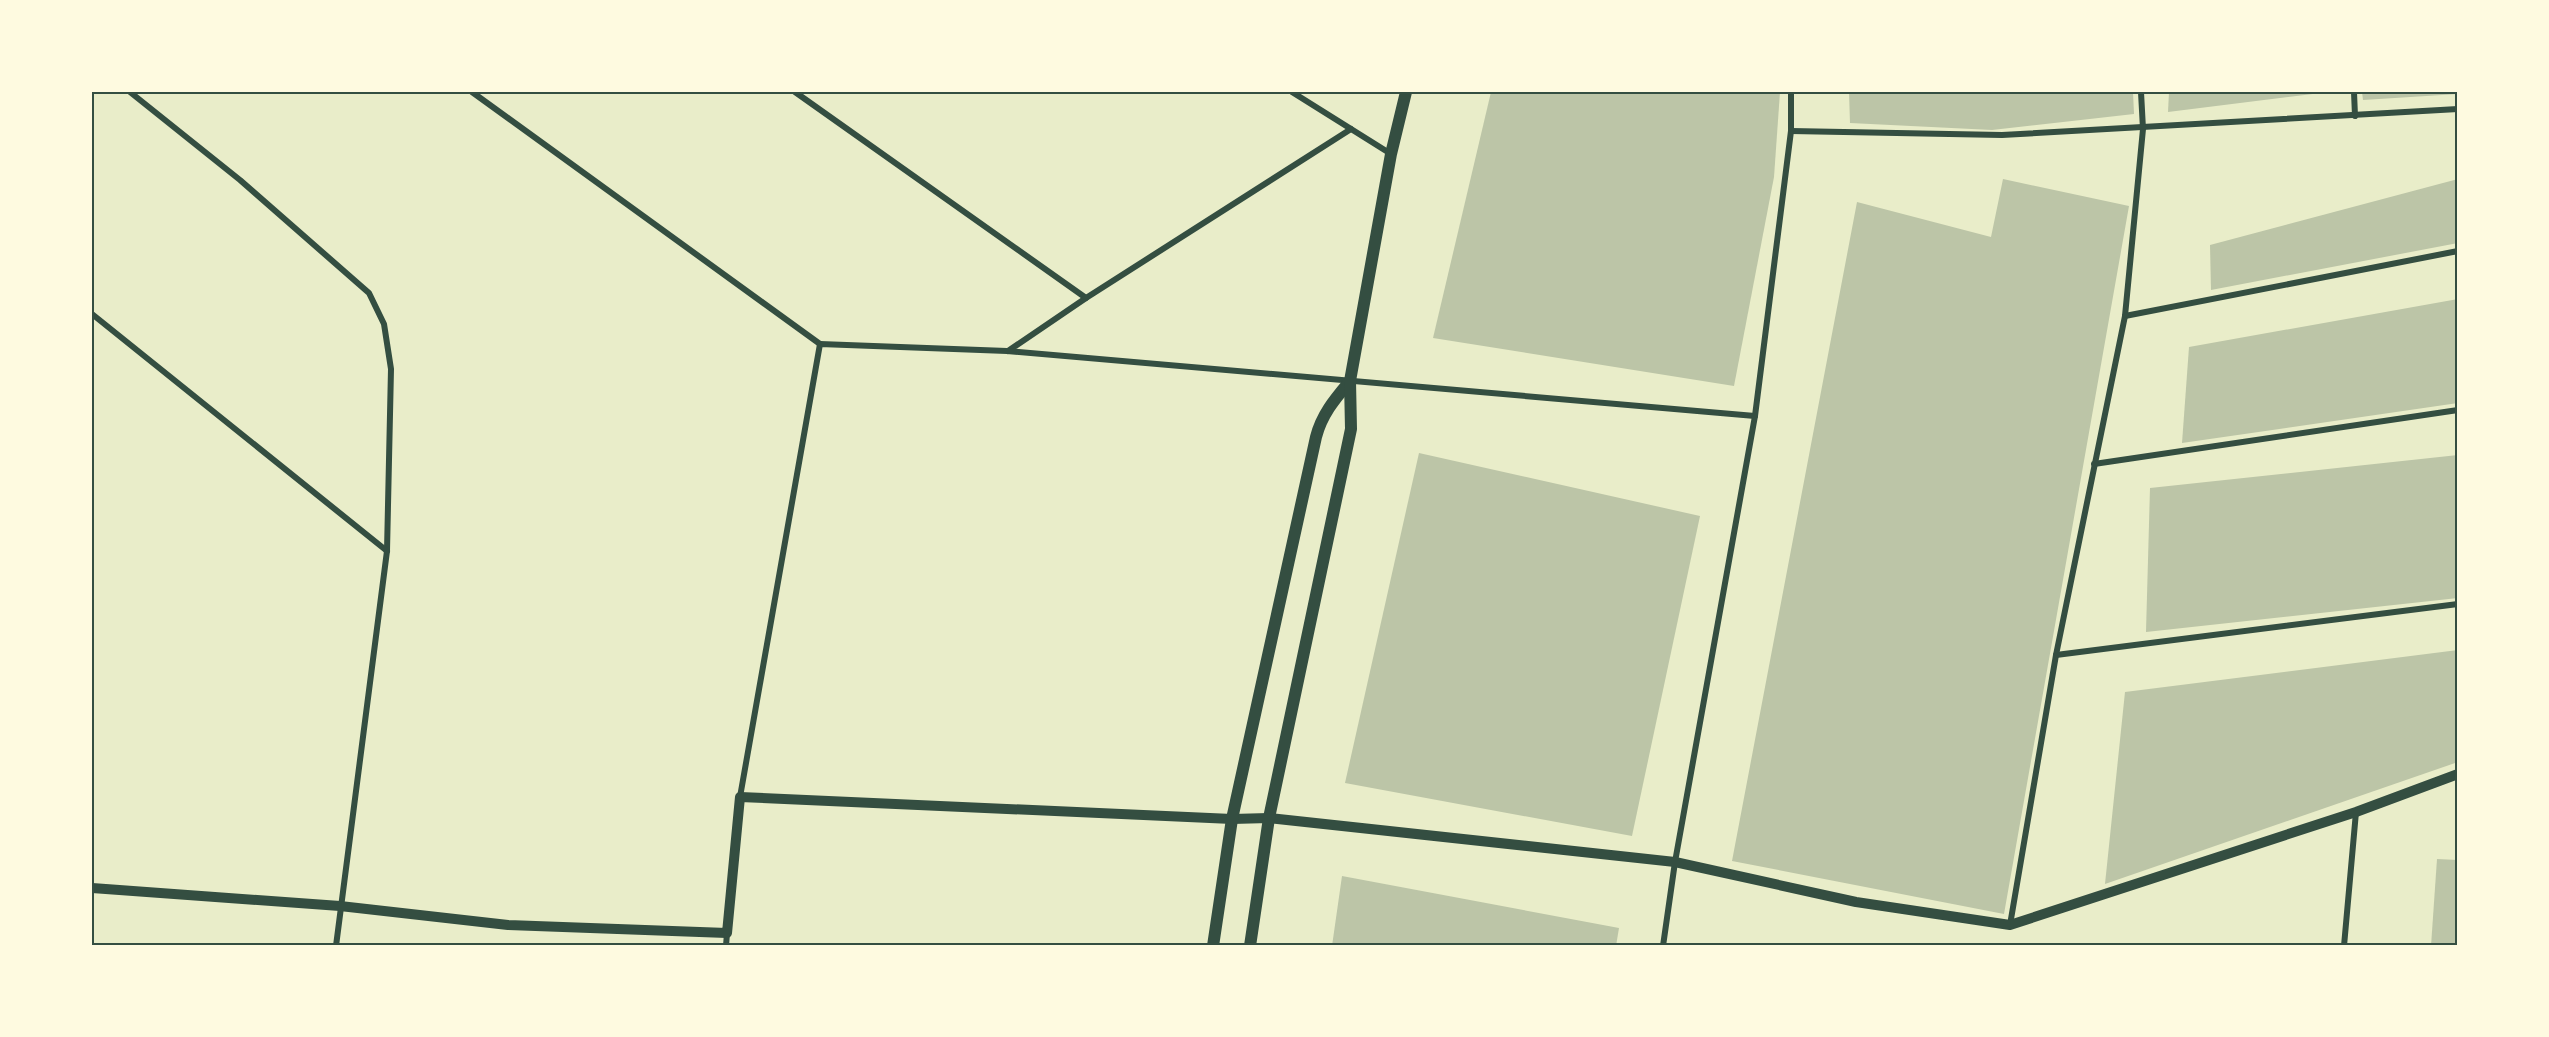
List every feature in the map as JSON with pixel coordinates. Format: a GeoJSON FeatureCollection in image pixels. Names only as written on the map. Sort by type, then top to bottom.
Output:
{"type":"FeatureCollection","features":[{"type":"Feature","properties":{"kind":"main road"},"geometry":{"type":"LineString","coordinates":[[1250,945],[1269,818],[1350,436],[1350,381],[1390,154],[1406,92]]}},
{"type":"Feature","properties":{"kind":"main road"},"geometry":{"type":"LineString","coordinates":[[1213,945],[1232,819],[1316,437],[1320,422],[1330,405],[1350,381]]}},
{"type":"Feature","properties":{"kind":"street"},"geometry":{"type":"LineString","coordinates":[[130,92],[240,180],[369,293],[384,324],[391,369],[387,551],[336,945]]}},
{"type":"Feature","properties":{"kind":"street"},"geometry":{"type":"LineString","coordinates":[[472,92],[820,344],[1007,351],[1755,416]]}},
{"type":"Feature","properties":{"kind":"street"},"geometry":{"type":"LineString","coordinates":[[795,92],[1086,298]]}},
{"type":"Feature","properties":{"kind":"street"},"geometry":{"type":"LineString","coordinates":[[1292,92],[1390,154]]}},
{"type":"Feature","properties":{"kind":"street"},"geometry":{"type":"LineString","coordinates":[[1663,945],[1675,862],[1755,416],[1791,131],[1791,92]]}},
{"type":"Feature","properties":{"kind":"street"},"geometry":{"type":"LineString","coordinates":[[2010,925],[2056,654],[2125,316],[2143,129],[2141,92]]}},
{"type":"Feature","properties":{"kind":"street"},"geometry":{"type":"LineString","coordinates":[[2354,92],[2355,116]]}},
{"type":"Feature","properties":{"kind":"street"},"geometry":{"type":"LineString","coordinates":[[1791,131],[2002,135],[2143,129],[2457,109]]}},
{"type":"Feature","properties":{"kind":"street"},"geometry":{"type":"LineString","coordinates":[[1007,351],[1086,298],[1352,129]]}},
{"type":"Feature","properties":{"kind":"street"},"geometry":{"type":"LineString","coordinates":[[2125,316],[2457,251]]}},
{"type":"Feature","properties":{"kind":"street"},"geometry":{"type":"LineString","coordinates":[[92,314],[387,551]]}},
{"type":"Feature","properties":{"kind":"street"},"geometry":{"type":"LineString","coordinates":[[726,945],[740,797],[820,344]]}},
{"type":"Feature","properties":{"kind":"street"},"geometry":{"type":"LineString","coordinates":[[2094,464],[2457,410]]}},
{"type":"Feature","properties":{"kind":"street"},"geometry":{"type":"LineString","coordinates":[[2056,654],[2457,604]]}},
{"type":"Feature","properties":{"kind":"street"},"geometry":{"type":"LineString","coordinates":[[740,797],[1232,819],[1269,818],[1675,862],[1856,902],[2010,925],[2356,812],[2457,774]]}},
{"type":"Feature","properties":{"kind":"street"},"geometry":{"type":"LineString","coordinates":[[2344,945],[2356,812]]}},
{"type":"Feature","properties":{"kind":"street"},"geometry":{"type":"LineString","coordinates":[[92,888],[340,906],[508,925],[727,933]]}},
{"type":"Feature","properties":{"kind":"building"},"geometry":{"type":"Polygon","coordinates":[[[1491,92],[1780,92],[1774,177],[1734,386],[1433,338],[1491,92]]]}},
{"type":"Feature","properties":{"kind":"building"},"geometry":{"type":"Polygon","coordinates":[[[1849,92],[2133,92],[2134,114],[1992,130],[1850,123],[1849,92]]]}},
{"type":"Feature","properties":{"kind":"building"},"geometry":{"type":"Polygon","coordinates":[[[2169,92],[2321,92],[2321,93],[2168,112],[2169,92]]]}},
{"type":"Feature","properties":{"kind":"building"},"geometry":{"type":"Polygon","coordinates":[[[2362,92],[2458,92],[2458,94],[2363,100],[2362,92]]]}},
{"type":"Feature","properties":{"kind":"building"},"geometry":{"type":"Polygon","coordinates":[[[2003,179],[2129,206],[2004,914],[1732,861],[1857,202],[1991,237],[2003,179]]]}},
{"type":"Feature","properties":{"kind":"building"},"geometry":{"type":"Polygon","coordinates":[[[2458,179],[2458,243],[2211,290],[2210,245],[2458,179]]]}},
{"type":"Feature","properties":{"kind":"building"},"geometry":{"type":"Polygon","coordinates":[[[2458,299],[2458,403],[2182,443],[2189,347],[2458,299]]]}},
{"type":"Feature","properties":{"kind":"building"},"geometry":{"type":"Polygon","coordinates":[[[1419,453],[1700,516],[1632,836],[1345,783],[1419,453]]]}},
{"type":"Feature","properties":{"kind":"building"},"geometry":{"type":"Polygon","coordinates":[[[2458,455],[2458,598],[2146,632],[2150,488],[2458,455]]]}},
{"type":"Feature","properties":{"kind":"building"},"geometry":{"type":"Polygon","coordinates":[[[2458,650],[2458,762],[2105,884],[2125,692],[2458,650]]]}},
{"type":"Feature","properties":{"kind":"building"},"geometry":{"type":"Polygon","coordinates":[[[2437,859],[2458,860],[2458,946],[2431,946],[2437,859]]]}},
{"type":"Feature","properties":{"kind":"building"},"geometry":{"type":"Polygon","coordinates":[[[1342,876],[1619,928],[1616,946],[1332,946],[1342,876]]]}}]}
